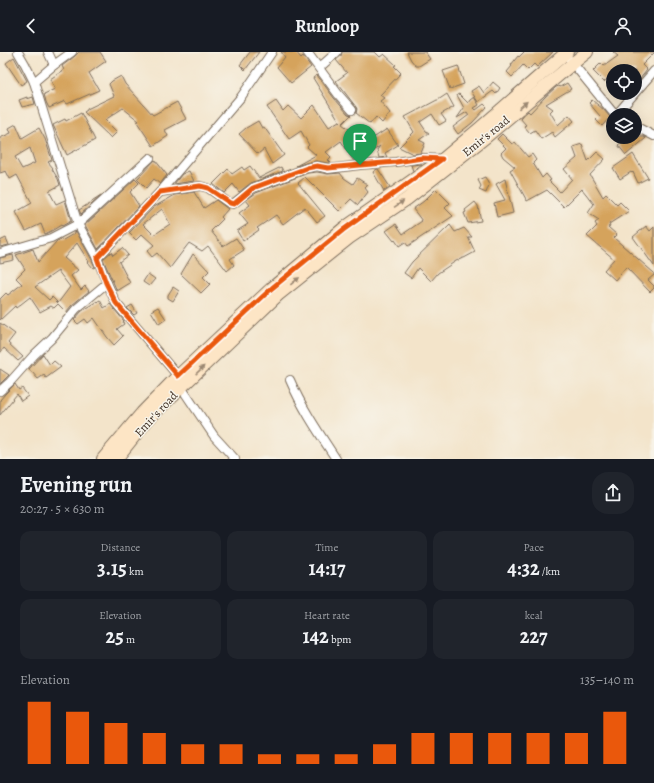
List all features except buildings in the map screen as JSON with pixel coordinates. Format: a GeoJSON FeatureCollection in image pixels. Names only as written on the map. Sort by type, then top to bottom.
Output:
{"type":"FeatureCollection","features":[{"type":"Feature","properties":{"kind":"main road","name":"Emir's road"},"geometry":{"type":"LineString","coordinates":[[116,459],[180,382],[272,288],[343,230],[442,159],[480,128],[566,52]]}},
{"type":"Feature","properties":{"kind":"main road","name":"Emir's road"},"geometry":{"type":"LineString","coordinates":[[103,459],[142,413],[180,382],[279,294],[349,238],[407,199],[487,136],[588,52]]}},
{"type":"Feature","properties":{"kind":"street"},"geometry":{"type":"LineString","coordinates":[[18,52],[34,82],[78,224],[97,258],[106,283],[116,303],[180,382],[214,436],[235,459]]}},
{"type":"Feature","properties":{"kind":"street"},"geometry":{"type":"LineString","coordinates":[[48,52],[54,65]]}},
{"type":"Feature","properties":{"kind":"street"},"geometry":{"type":"LineString","coordinates":[[34,82],[72,52]]}},
{"type":"Feature","properties":{"kind":"street"},"geometry":{"type":"LineString","coordinates":[[97,258],[160,192],[241,97],[272,52]]}},
{"type":"Feature","properties":{"kind":"street"},"geometry":{"type":"LineString","coordinates":[[307,52],[338,94],[352,110]]}},
{"type":"Feature","properties":{"kind":"street"},"geometry":{"type":"LineString","coordinates":[[319,68],[337,52]]}},
{"type":"Feature","properties":{"kind":"street"},"geometry":{"type":"LineString","coordinates":[[566,52],[572,64],[610,108]]}},
{"type":"Feature","properties":{"kind":"street"},"geometry":{"type":"LineString","coordinates":[[622,108],[654,71]]}},
{"type":"Feature","properties":{"kind":"street"},"geometry":{"type":"LineString","coordinates":[[642,130],[654,136]]}},
{"type":"Feature","properties":{"kind":"street"},"geometry":{"type":"LineString","coordinates":[[0,253],[50,238],[78,224],[150,158]]}},
{"type":"Feature","properties":{"kind":"street"},"geometry":{"type":"LineString","coordinates":[[160,192],[200,186],[208,188],[230,203],[234,204],[253,188],[307,168],[317,166],[328,168],[396,162],[422,158],[442,159]]}},
{"type":"Feature","properties":{"kind":"street"},"geometry":{"type":"LineString","coordinates":[[0,391],[52,338],[76,309],[106,283]]}},
{"type":"Feature","properties":{"kind":"street"},"geometry":{"type":"LineString","coordinates":[[290,380],[311,421],[336,459]]}},
{"type":"Feature","properties":{"kind":"route"},"geometry":{"type":"LineString","coordinates":[[422,158],[442,159],[343,230],[272,288],[178,376],[116,303],[106,283],[97,258],[160,192],[200,186],[208,188],[230,203],[234,204],[253,188],[307,168],[317,166],[328,168],[360,165],[422,158]]}}]}
